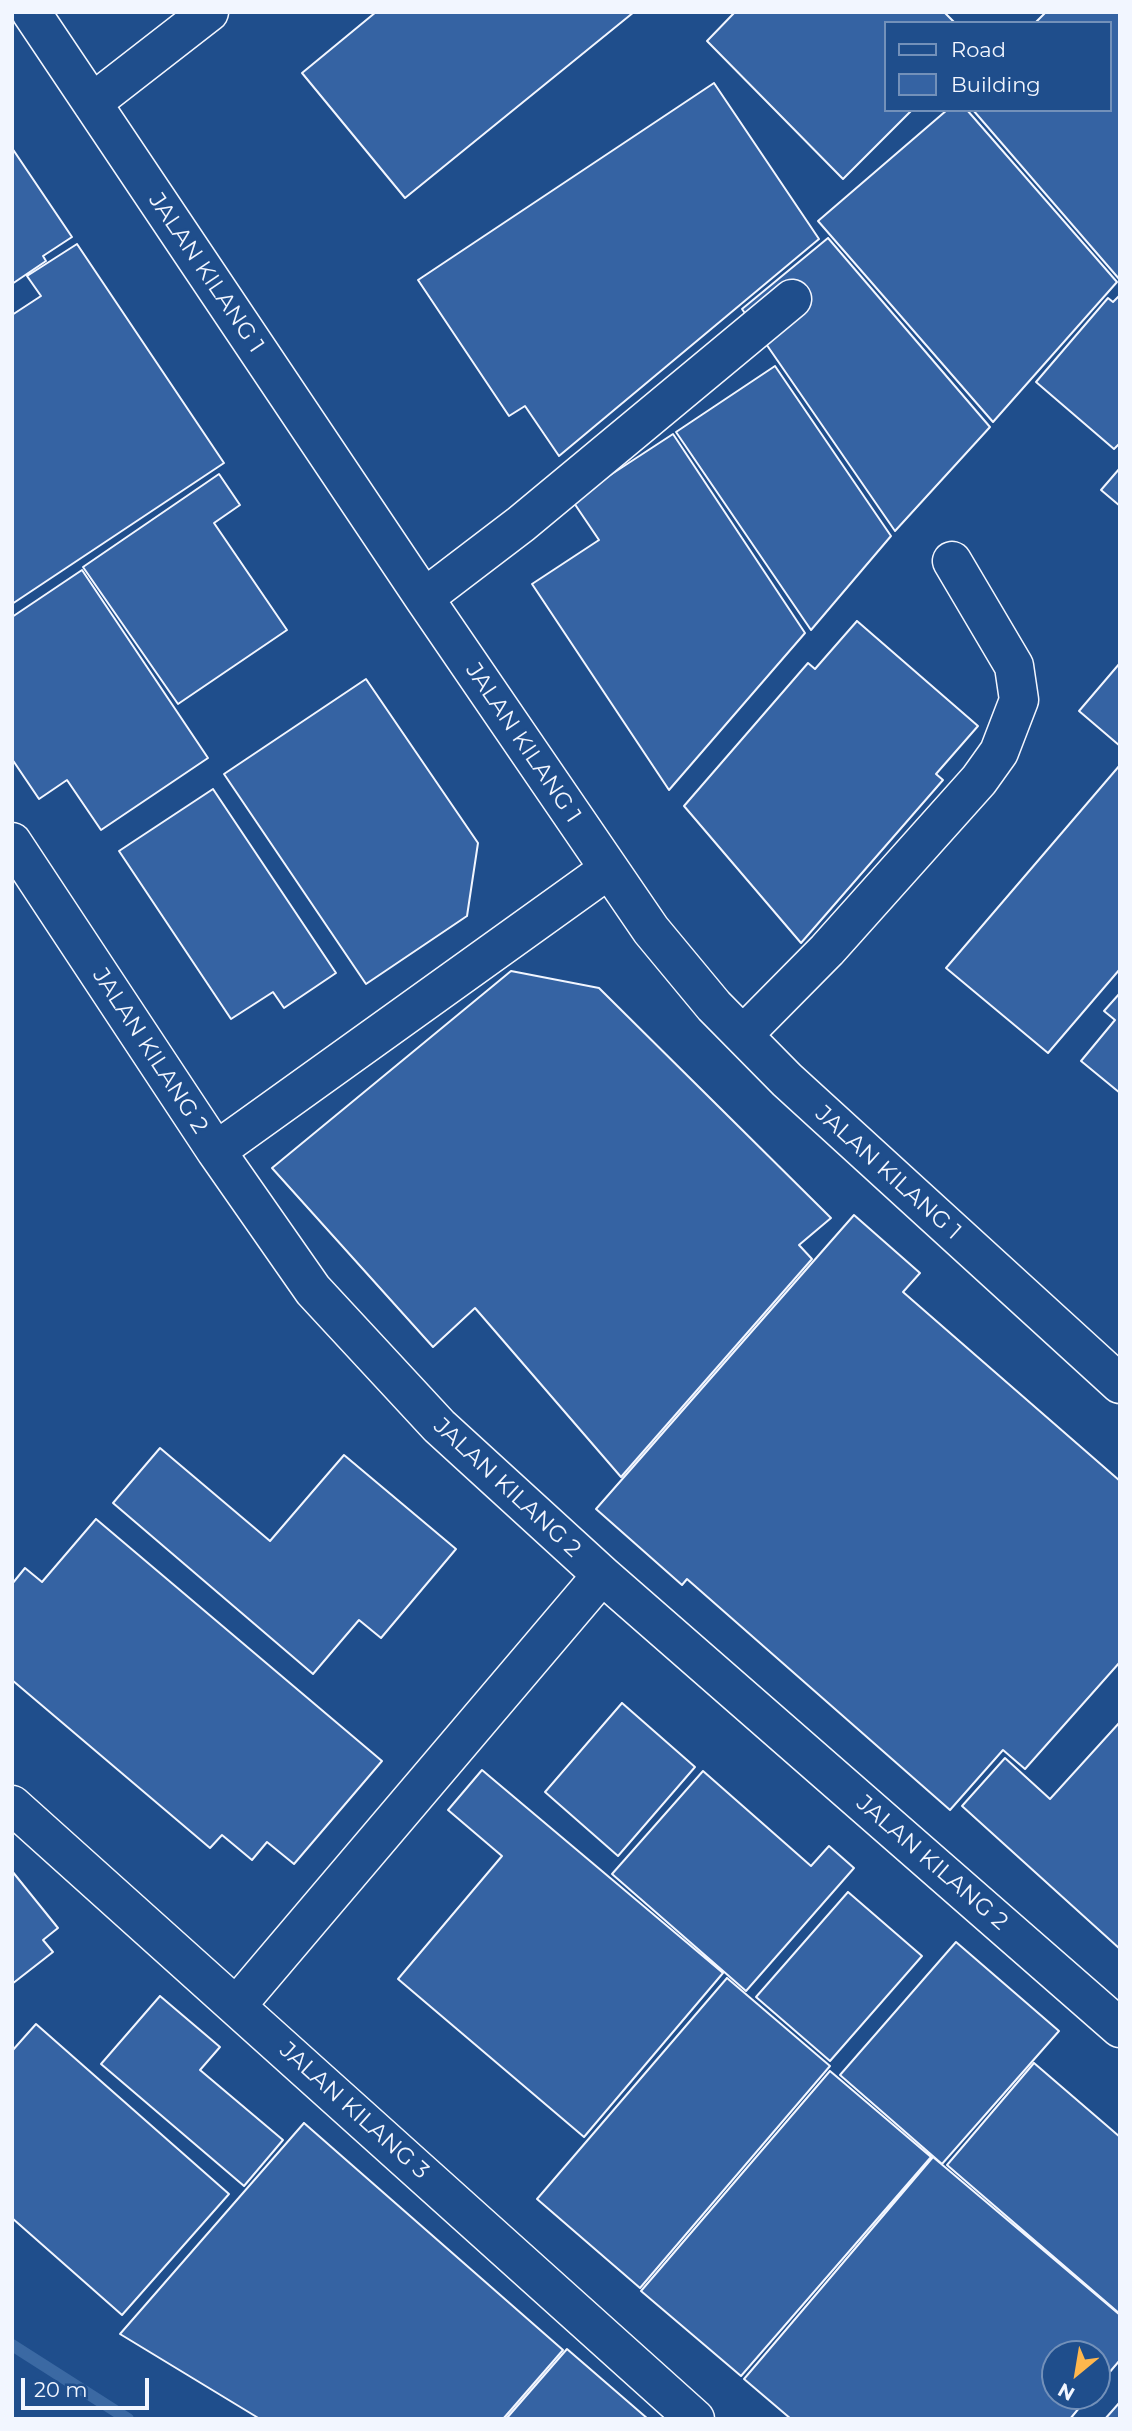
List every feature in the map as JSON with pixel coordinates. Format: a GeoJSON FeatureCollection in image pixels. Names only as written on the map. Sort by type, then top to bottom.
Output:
{"type":"FeatureCollection","features":[{"type":"Feature","properties":{"kind":"street","name":"JALAN KILANG 1"},"geometry":{"type":"LineString","coordinates":[[31,12],[424,598],[651,930],[714,1006],[786,1080],[1120,1384]]}},
{"type":"Feature","properties":{"kind":"street"},"geometry":{"type":"LineString","coordinates":[[92,103],[209,12]]}},
{"type":"Feature","properties":{"kind":"street"},"geometry":{"type":"LineString","coordinates":[[424,598],[521,523],[792,299]]}},
{"type":"Feature","properties":{"kind":"street"},"geometry":{"type":"LineString","coordinates":[[743,1035],[827,950],[979,780],[999,751],[1019,700],[1014,666],[952,561]]}},
{"type":"Feature","properties":{"kind":"street","name":"JALAN KILANG 2"},"geometry":{"type":"LineString","coordinates":[[12,842],[216,1151],[313,1290],[439,1426],[602,1575],[1120,2028]]}},
{"type":"Feature","properties":{"kind":"street"},"geometry":{"type":"LineString","coordinates":[[216,1151],[608,869]]}},
{"type":"Feature","properties":{"kind":"street"},"geometry":{"type":"LineString","coordinates":[[237,2005],[602,1575]]}},
{"type":"Feature","properties":{"kind":"street","name":"JALAN KILANG 3"},"geometry":{"type":"LineString","coordinates":[[12,1805],[695,2419]]}},
{"type":"Feature","properties":{"kind":"building"},"geometry":{"type":"Polygon","coordinates":[[[376,12],[634,12],[405,198],[302,73],[376,12]]]}},
{"type":"Feature","properties":{"kind":"building"},"geometry":{"type":"Polygon","coordinates":[[[735,12],[944,12],[953,21],[884,21],[884,112],[910,112],[843,179],[707,41],[735,12]]]}},
{"type":"Feature","properties":{"kind":"building"},"geometry":{"type":"Polygon","coordinates":[[[1046,12],[1120,12],[1120,280],[975,112],[1111,112],[1111,21],[1037,21],[1046,12]]]}},
{"type":"Feature","properties":{"kind":"building"},"geometry":{"type":"Polygon","coordinates":[[[714,83],[819,239],[559,456],[525,406],[509,416],[418,280],[714,83]]]}},
{"type":"Feature","properties":{"kind":"building"},"geometry":{"type":"Polygon","coordinates":[[[945,112],[969,112],[1117,282],[993,422],[818,221],[945,112]]]}},
{"type":"Feature","properties":{"kind":"building"},"geometry":{"type":"Polygon","coordinates":[[[12,148],[72,237],[43,256],[46,261],[12,284],[12,148]]]}},
{"type":"Feature","properties":{"kind":"building"},"geometry":{"type":"Polygon","coordinates":[[[828,238],[990,427],[895,531],[742,309],[828,238]]]}},
{"type":"Feature","properties":{"kind":"building"},"geometry":{"type":"Polygon","coordinates":[[[77,244],[224,463],[12,604],[12,315],[41,296],[27,276],[77,244]]]}},
{"type":"Feature","properties":{"kind":"building"},"geometry":{"type":"Polygon","coordinates":[[[1120,295],[1120,443],[1114,449],[1036,382],[1108,298],[1113,302],[1120,295]]]}},
{"type":"Feature","properties":{"kind":"building"},"geometry":{"type":"Polygon","coordinates":[[[775,366],[891,536],[811,630],[676,432],[775,366]]]}},
{"type":"Feature","properties":{"kind":"building"},"geometry":{"type":"Polygon","coordinates":[[[673,434],[805,633],[669,790],[532,584],[599,540],[572,500],[673,434]]]}},
{"type":"Feature","properties":{"kind":"building"},"geometry":{"type":"Polygon","coordinates":[[[1120,468],[1120,506],[1101,490],[1120,468]]]}},
{"type":"Feature","properties":{"kind":"building"},"geometry":{"type":"Polygon","coordinates":[[[219,474],[240,505],[214,523],[287,630],[178,704],[83,567],[219,474]]]}},
{"type":"Feature","properties":{"kind":"building"},"geometry":{"type":"Polygon","coordinates":[[[82,570],[208,758],[101,830],[67,780],[39,799],[12,759],[12,617],[82,570]]]}},
{"type":"Feature","properties":{"kind":"building"},"geometry":{"type":"Polygon","coordinates":[[[857,621],[978,726],[936,774],[943,780],[801,943],[684,806],[808,663],[815,669],[857,621]]]}},
{"type":"Feature","properties":{"kind":"building"},"geometry":{"type":"Polygon","coordinates":[[[1120,663],[1120,746],[1079,711],[1120,663]]]}},
{"type":"Feature","properties":{"kind":"building"},"geometry":{"type":"Polygon","coordinates":[[[366,679],[478,843],[467,916],[366,984],[224,774],[366,679]]]}},
{"type":"Feature","properties":{"kind":"building"},"geometry":{"type":"Polygon","coordinates":[[[1120,765],[1120,969],[1048,1053],[946,968],[1120,765]]]}},
{"type":"Feature","properties":{"kind":"building"},"geometry":{"type":"Polygon","coordinates":[[[213,789],[336,973],[284,1008],[273,992],[231,1019],[119,851],[213,789]]]}},
{"type":"Feature","properties":{"kind":"building"},"geometry":{"type":"Polygon","coordinates":[[[511,971],[599,988],[831,1218],[799,1245],[812,1259],[621,1477],[475,1308],[433,1347],[272,1168],[511,971]]]}},
{"type":"Feature","properties":{"kind":"building"},"geometry":{"type":"Polygon","coordinates":[[[1120,993],[1120,1093],[1081,1061],[1115,1020],[1104,1011],[1120,993]]]}},
{"type":"Feature","properties":{"kind":"building"},"geometry":{"type":"Polygon","coordinates":[[[854,1215],[920,1273],[903,1292],[1120,1481],[1120,1662],[1025,1769],[1003,1750],[950,1810],[687,1579],[682,1585],[596,1509],[854,1215]]]}},
{"type":"Feature","properties":{"kind":"building"},"geometry":{"type":"Polygon","coordinates":[[[160,1448],[270,1541],[344,1455],[456,1549],[381,1638],[359,1620],[313,1674],[113,1503],[160,1448]]]}},
{"type":"Feature","properties":{"kind":"building"},"geometry":{"type":"Polygon","coordinates":[[[96,1519],[382,1761],[294,1864],[267,1842],[252,1860],[222,1835],[210,1848],[12,1680],[12,1584],[25,1568],[42,1582],[96,1519]]]}},
{"type":"Feature","properties":{"kind":"building"},"geometry":{"type":"Polygon","coordinates":[[[622,1703],[695,1767],[618,1856],[545,1792],[622,1703]]]}},
{"type":"Feature","properties":{"kind":"building"},"geometry":{"type":"Polygon","coordinates":[[[1120,1722],[1120,1949],[962,1806],[1005,1758],[1050,1799],[1120,1722]]]}},
{"type":"Feature","properties":{"kind":"building"},"geometry":{"type":"Polygon","coordinates":[[[482,1770],[723,1973],[584,2137],[398,1979],[502,1856],[448,1810],[482,1770]]]}},
{"type":"Feature","properties":{"kind":"building"},"geometry":{"type":"Polygon","coordinates":[[[703,1771],[811,1866],[829,1846],[854,1868],[746,1991],[612,1874],[703,1771]]]}},
{"type":"Feature","properties":{"kind":"building"},"geometry":{"type":"Polygon","coordinates":[[[12,1871],[58,1928],[43,1940],[53,1952],[12,1984],[12,1871]]]}},
{"type":"Feature","properties":{"kind":"building"},"geometry":{"type":"Polygon","coordinates":[[[848,1892],[922,1956],[830,2061],[756,1997],[848,1892]]]}},
{"type":"Feature","properties":{"kind":"building"},"geometry":{"type":"Polygon","coordinates":[[[956,1942],[1059,2031],[942,2164],[840,2075],[956,1942]]]}},
{"type":"Feature","properties":{"kind":"building"},"geometry":{"type":"Polygon","coordinates":[[[727,1978],[830,2066],[640,2288],[537,2199],[727,1978]]]}},
{"type":"Feature","properties":{"kind":"building"},"geometry":{"type":"Polygon","coordinates":[[[160,1996],[220,2047],[200,2070],[283,2140],[244,2186],[101,2064],[160,1996]]]}},
{"type":"Feature","properties":{"kind":"building"},"geometry":{"type":"Polygon","coordinates":[[[36,2024],[229,2194],[122,2315],[12,2218],[12,2051],[36,2024]]]}},
{"type":"Feature","properties":{"kind":"building"},"geometry":{"type":"Polygon","coordinates":[[[1034,2063],[1120,2137],[1120,2314],[947,2165],[1034,2063]]]}},
{"type":"Feature","properties":{"kind":"building"},"geometry":{"type":"Polygon","coordinates":[[[830,2071],[931,2157],[741,2376],[641,2291],[830,2071]]]}},
{"type":"Feature","properties":{"kind":"building"},"geometry":{"type":"Polygon","coordinates":[[[304,2123],[563,2350],[503,2419],[260,2419],[120,2334],[304,2123]]]}},
{"type":"Feature","properties":{"kind":"building"},"geometry":{"type":"Polygon","coordinates":[[[933,2157],[1120,2315],[1120,2360],[1111,2371],[1111,2340],[1041,2340],[1041,2410],[1077,2410],[1070,2419],[791,2419],[744,2379],[933,2157]]]}},
{"type":"Feature","properties":{"kind":"building"},"geometry":{"type":"Polygon","coordinates":[[[567,2349],[648,2419],[506,2419],[567,2349]]]}},
{"type":"Feature","properties":{"kind":"building"},"geometry":{"type":"Polygon","coordinates":[[[1120,2402],[1120,2419],[1105,2419],[1120,2402]]]}},
{"type":"Feature","properties":{"kind":"waterway"},"geometry":{"type":"LineString","coordinates":[[12,2345],[128,2419]]}}]}
